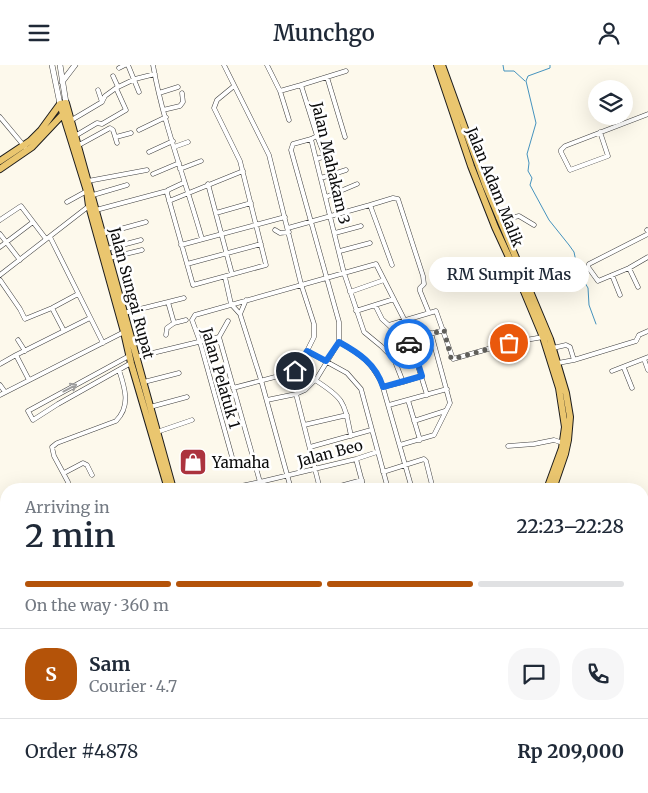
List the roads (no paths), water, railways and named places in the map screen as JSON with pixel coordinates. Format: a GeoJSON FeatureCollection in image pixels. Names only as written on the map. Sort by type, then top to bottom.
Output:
{"type":"FeatureCollection","features":[{"type":"Feature","properties":{"kind":"main road","name":"Jalan Adam Malik"},"geometry":{"type":"LineString","coordinates":[[437,65],[471,167],[495,227],[521,276]]}},
{"type":"Feature","properties":{"kind":"main road","name":"Jalan Adam Malik"},"geometry":{"type":"LineString","coordinates":[[442,65],[472,151],[566,393],[570,426],[565,454],[555,483]]}},
{"type":"Feature","properties":{"kind":"main road","name":"Jalan Sungai Rupat"},"geometry":{"type":"LineString","coordinates":[[63,104],[90,193]]}},
{"type":"Feature","properties":{"kind":"main road"},"geometry":{"type":"LineString","coordinates":[[0,169],[26,148],[63,104]]}},
{"type":"Feature","properties":{"kind":"main road","name":"Jalan Sungai Rupat"},"geometry":{"type":"LineString","coordinates":[[65,112],[79,145],[93,207],[124,313],[132,359],[144,383],[171,483]]}},
{"type":"Feature","properties":{"kind":"main road"},"geometry":{"type":"LineString","coordinates":[[0,161],[40,139],[65,112]]}},
{"type":"Feature","properties":{"kind":"main road","name":"Jalan Sungai Rupat"},"geometry":{"type":"LineString","coordinates":[[93,207],[110,258],[124,331],[166,483]]}},
{"type":"Feature","properties":{"kind":"main road","name":"Jalan Adam Malik"},"geometry":{"type":"LineString","coordinates":[[546,339],[552,348],[565,427],[563,443],[550,483]]}},
{"type":"Feature","properties":{"kind":"street"},"geometry":{"type":"LineString","coordinates":[[52,65],[59,83],[63,104]]}},
{"type":"Feature","properties":{"kind":"street"},"geometry":{"type":"LineString","coordinates":[[59,83],[60,65]]}},
{"type":"Feature","properties":{"kind":"street"},"geometry":{"type":"LineString","coordinates":[[67,77],[75,65]]}},
{"type":"Feature","properties":{"kind":"street"},"geometry":{"type":"LineString","coordinates":[[59,83],[72,74],[80,65]]}},
{"type":"Feature","properties":{"kind":"street"},"geometry":{"type":"LineString","coordinates":[[120,68],[127,65],[135,79],[139,92]]}},
{"type":"Feature","properties":{"kind":"street"},"geometry":{"type":"LineString","coordinates":[[153,65],[183,183],[202,239]]}},
{"type":"Feature","properties":{"kind":"street"},"geometry":{"type":"LineString","coordinates":[[224,65],[269,155],[301,285],[312,315],[315,331],[307,351],[295,371],[233,388]]}},
{"type":"Feature","properties":{"kind":"street"},"geometry":{"type":"LineString","coordinates":[[266,65],[280,91],[289,120]]}},
{"type":"Feature","properties":{"kind":"street"},"geometry":{"type":"LineString","coordinates":[[301,85],[346,71]]}},
{"type":"Feature","properties":{"kind":"street"},"geometry":{"type":"LineString","coordinates":[[70,121],[102,102],[106,96],[117,88],[135,79],[155,74]]}},
{"type":"Feature","properties":{"kind":"street"},"geometry":{"type":"LineString","coordinates":[[75,136],[97,123],[102,124],[126,110],[113,77]]}},
{"type":"Feature","properties":{"kind":"street"},"geometry":{"type":"LineString","coordinates":[[327,77],[345,137]]}},
{"type":"Feature","properties":{"kind":"street","name":"Jalan Mahakam 3"},"geometry":{"type":"LineString","coordinates":[[280,91],[301,85],[317,136],[311,139],[336,233],[344,273],[356,311],[364,332],[394,359],[403,382]]}},
{"type":"Feature","properties":{"kind":"street"},"geometry":{"type":"LineString","coordinates":[[167,191],[192,284],[266,265],[240,161],[214,108],[217,100],[234,86]]}},
{"type":"Feature","properties":{"kind":"street"},"geometry":{"type":"LineString","coordinates":[[159,93],[178,87]]}},
{"type":"Feature","properties":{"kind":"street"},"geometry":{"type":"LineString","coordinates":[[98,90],[102,102]]}},
{"type":"Feature","properties":{"kind":"street"},"geometry":{"type":"LineString","coordinates":[[164,110],[180,106],[183,102],[182,93]]}},
{"type":"Feature","properties":{"kind":"street"},"geometry":{"type":"LineString","coordinates":[[600,133],[608,156],[570,170],[561,152],[562,148],[648,114]]}},
{"type":"Feature","properties":{"kind":"street"},"geometry":{"type":"LineString","coordinates":[[0,117],[26,148]]}},
{"type":"Feature","properties":{"kind":"street"},"geometry":{"type":"LineString","coordinates":[[139,130],[166,117]]}},
{"type":"Feature","properties":{"kind":"street"},"geometry":{"type":"LineString","coordinates":[[79,145],[110,128],[114,129],[117,143]]}},
{"type":"Feature","properties":{"kind":"street"},"geometry":{"type":"LineString","coordinates":[[116,137],[131,133]]}},
{"type":"Feature","properties":{"kind":"street"},"geometry":{"type":"LineString","coordinates":[[316,159],[323,157],[324,154],[317,136]]}},
{"type":"Feature","properties":{"kind":"street"},"geometry":{"type":"LineString","coordinates":[[267,400],[296,394],[305,390],[315,381],[339,342],[339,322],[290,147],[292,143],[311,139]]}},
{"type":"Feature","properties":{"kind":"street"},"geometry":{"type":"LineString","coordinates":[[148,152],[173,141]]}},
{"type":"Feature","properties":{"kind":"street"},"geometry":{"type":"LineString","coordinates":[[174,147],[188,142]]}},
{"type":"Feature","properties":{"kind":"street"},"geometry":{"type":"LineString","coordinates":[[180,169],[201,161]]}},
{"type":"Feature","properties":{"kind":"street"},"geometry":{"type":"LineString","coordinates":[[153,174],[179,163]]}},
{"type":"Feature","properties":{"kind":"street"},"geometry":{"type":"LineString","coordinates":[[88,181],[147,170]]}},
{"type":"Feature","properties":{"kind":"street"},"geometry":{"type":"LineString","coordinates":[[321,178],[346,170]]}},
{"type":"Feature","properties":{"kind":"street"},"geometry":{"type":"LineString","coordinates":[[169,201],[242,171]]}},
{"type":"Feature","properties":{"kind":"street"},"geometry":{"type":"LineString","coordinates":[[0,275],[48,238],[93,207],[167,191],[183,183]]}},
{"type":"Feature","properties":{"kind":"street"},"geometry":{"type":"LineString","coordinates":[[326,197],[357,184]]}},
{"type":"Feature","properties":{"kind":"street"},"geometry":{"type":"LineString","coordinates":[[67,202],[90,193],[128,185]]}},
{"type":"Feature","properties":{"kind":"street"},"geometry":{"type":"LineString","coordinates":[[208,185],[232,274]]}},
{"type":"Feature","properties":{"kind":"street"},"geometry":{"type":"LineString","coordinates":[[276,230],[280,233],[311,221],[394,198],[398,199],[422,276],[424,284],[420,291],[429,313]]}},
{"type":"Feature","properties":{"kind":"street"},"geometry":{"type":"LineString","coordinates":[[216,213],[251,203]]}},
{"type":"Feature","properties":{"kind":"street"},"geometry":{"type":"LineString","coordinates":[[370,205],[392,265]]}},
{"type":"Feature","properties":{"kind":"street"},"geometry":{"type":"LineString","coordinates":[[0,220],[21,206],[48,238],[103,343]]}},
{"type":"Feature","properties":{"kind":"street"},"geometry":{"type":"LineString","coordinates":[[498,217],[506,215],[511,218],[519,216],[534,225]]}},
{"type":"Feature","properties":{"kind":"street"},"geometry":{"type":"LineString","coordinates":[[181,245],[285,217]]}},
{"type":"Feature","properties":{"kind":"street"},"geometry":{"type":"LineString","coordinates":[[0,247],[33,222]]}},
{"type":"Feature","properties":{"kind":"street"},"geometry":{"type":"LineString","coordinates":[[102,234],[146,222]]}},
{"type":"Feature","properties":{"kind":"street"},"geometry":{"type":"LineString","coordinates":[[336,233],[361,226]]}},
{"type":"Feature","properties":{"kind":"street"},"geometry":{"type":"LineString","coordinates":[[648,232],[588,265],[597,281],[629,268],[648,257]]}},
{"type":"Feature","properties":{"kind":"street"},"geometry":{"type":"LineString","coordinates":[[0,234],[20,260]]}},
{"type":"Feature","properties":{"kind":"street"},"geometry":{"type":"LineString","coordinates":[[106,249],[141,240]]}},
{"type":"Feature","properties":{"kind":"street"},"geometry":{"type":"LineString","coordinates":[[340,251],[370,243]]}},
{"type":"Feature","properties":{"kind":"street"},"geometry":{"type":"LineString","coordinates":[[187,264],[261,244]]}},
{"type":"Feature","properties":{"kind":"street"},"geometry":{"type":"LineString","coordinates":[[110,258],[142,250]]}},
{"type":"Feature","properties":{"kind":"street"},"geometry":{"type":"LineString","coordinates":[[231,304],[376,264],[405,321]]}},
{"type":"Feature","properties":{"kind":"street"},"geometry":{"type":"LineString","coordinates":[[629,268],[638,287]]}},
{"type":"Feature","properties":{"kind":"street"},"geometry":{"type":"LineString","coordinates":[[612,275],[620,295]]}},
{"type":"Feature","properties":{"kind":"street"},"geometry":{"type":"LineString","coordinates":[[225,277],[231,304],[240,314],[267,400],[290,483]]}},
{"type":"Feature","properties":{"kind":"street"},"geometry":{"type":"LineString","coordinates":[[0,280],[25,319],[29,319],[78,294]]}},
{"type":"Feature","properties":{"kind":"street"},"geometry":{"type":"LineString","coordinates":[[350,292],[384,280]]}},
{"type":"Feature","properties":{"kind":"street"},"geometry":{"type":"LineString","coordinates":[[124,313],[184,298]]}},
{"type":"Feature","properties":{"kind":"street"},"geometry":{"type":"LineString","coordinates":[[356,311],[394,299]]}},
{"type":"Feature","properties":{"kind":"street"},"geometry":{"type":"LineString","coordinates":[[240,314],[247,300]]}},
{"type":"Feature","properties":{"kind":"street"},"geometry":{"type":"LineString","coordinates":[[168,302],[174,323]]}},
{"type":"Feature","properties":{"kind":"street","name":"Jalan Pelatuk 1"},"geometry":{"type":"LineString","coordinates":[[231,304],[195,315],[192,320],[200,342],[234,464],[237,467],[254,463]]}},
{"type":"Feature","properties":{"kind":"street"},"geometry":{"type":"LineString","coordinates":[[376,305],[382,319],[413,350],[427,395]]}},
{"type":"Feature","properties":{"kind":"street"},"geometry":{"type":"LineString","coordinates":[[52,308],[64,331]]}},
{"type":"Feature","properties":{"kind":"street"},"geometry":{"type":"LineString","coordinates":[[389,325],[437,312],[451,358],[453,359],[509,343],[546,339]]}},
{"type":"Feature","properties":{"kind":"street"},"geometry":{"type":"LineString","coordinates":[[0,364],[90,318]]}},
{"type":"Feature","properties":{"kind":"street"},"geometry":{"type":"LineString","coordinates":[[166,335],[167,327],[186,320]]}},
{"type":"Feature","properties":{"kind":"street"},"geometry":{"type":"LineString","coordinates":[[228,321],[219,337],[260,482]]}},
{"type":"Feature","properties":{"kind":"street"},"geometry":{"type":"LineString","coordinates":[[406,341],[444,330]]}},
{"type":"Feature","properties":{"kind":"street"},"geometry":{"type":"LineString","coordinates":[[0,395],[124,331]]}},
{"type":"Feature","properties":{"kind":"street"},"geometry":{"type":"LineString","coordinates":[[554,364],[574,360],[636,341],[639,335],[648,331]]}},
{"type":"Feature","properties":{"kind":"street"},"geometry":{"type":"LineString","coordinates":[[400,445],[436,433],[450,403],[431,333]]}},
{"type":"Feature","properties":{"kind":"street"},"geometry":{"type":"LineString","coordinates":[[132,359],[119,370],[33,420],[28,411],[132,359],[219,337]]}},
{"type":"Feature","properties":{"kind":"street"},"geometry":{"type":"LineString","coordinates":[[18,340],[25,351]]}},
{"type":"Feature","properties":{"kind":"street"},"geometry":{"type":"LineString","coordinates":[[339,342],[362,355],[374,368],[389,405],[410,483]]}},
{"type":"Feature","properties":{"kind":"street"},"geometry":{"type":"LineString","coordinates":[[552,348],[568,345],[574,360]]}},
{"type":"Feature","properties":{"kind":"street"},"geometry":{"type":"LineString","coordinates":[[307,351],[347,373],[361,389],[386,483]]}},
{"type":"Feature","properties":{"kind":"street"},"geometry":{"type":"LineString","coordinates":[[16,355],[28,380]]}},
{"type":"Feature","properties":{"kind":"street"},"geometry":{"type":"LineString","coordinates":[[612,371],[646,358],[648,370]]}},
{"type":"Feature","properties":{"kind":"street"},"geometry":{"type":"LineString","coordinates":[[624,368],[632,388]]}},
{"type":"Feature","properties":{"kind":"street"},"geometry":{"type":"LineString","coordinates":[[68,483],[52,450],[54,445],[116,421],[121,416],[126,398],[119,370]]}},
{"type":"Feature","properties":{"kind":"street"},"geometry":{"type":"LineString","coordinates":[[144,383],[179,373]]}},
{"type":"Feature","properties":{"kind":"street"},"geometry":{"type":"LineString","coordinates":[[383,387],[422,376]]}},
{"type":"Feature","properties":{"kind":"street"},"geometry":{"type":"LineString","coordinates":[[315,381],[334,392],[341,399],[352,436]]}},
{"type":"Feature","properties":{"kind":"street"},"geometry":{"type":"LineString","coordinates":[[0,385],[5,392]]}},
{"type":"Feature","properties":{"kind":"street"},"geometry":{"type":"LineString","coordinates":[[389,405],[447,389]]}},
{"type":"Feature","properties":{"kind":"street"},"geometry":{"type":"LineString","coordinates":[[296,394],[318,483]]}},
{"type":"Feature","properties":{"kind":"street"},"geometry":{"type":"LineString","coordinates":[[53,397],[58,404]]}},
{"type":"Feature","properties":{"kind":"street"},"geometry":{"type":"LineString","coordinates":[[150,407],[187,397]]}},
{"type":"Feature","properties":{"kind":"street"},"geometry":{"type":"LineString","coordinates":[[408,400],[420,439]]}},
{"type":"Feature","properties":{"kind":"street"},"geometry":{"type":"LineString","coordinates":[[414,421],[446,411]]}},
{"type":"Feature","properties":{"kind":"street"},"geometry":{"type":"LineString","coordinates":[[304,425],[347,415]]}},
{"type":"Feature","properties":{"kind":"street"},"geometry":{"type":"LineString","coordinates":[[157,432],[192,420]]}},
{"type":"Feature","properties":{"kind":"street"},"geometry":{"type":"LineString","coordinates":[[310,447],[371,430]]}},
{"type":"Feature","properties":{"kind":"street"},"geometry":{"type":"LineString","coordinates":[[508,446],[554,440],[563,443]]}},
{"type":"Feature","properties":{"kind":"street","name":"Jalan Beo"},"geometry":{"type":"LineString","coordinates":[[256,483],[356,459],[377,452]]}},
{"type":"Feature","properties":{"kind":"street"},"geometry":{"type":"LineString","coordinates":[[356,459],[363,483]]}},
{"type":"Feature","properties":{"kind":"street"},"geometry":{"type":"LineString","coordinates":[[383,472],[405,464],[425,460],[432,483]]}},
{"type":"Feature","properties":{"kind":"street"},"geometry":{"type":"LineString","coordinates":[[64,473],[83,463],[87,465],[92,475]]}},
{"type":"Feature","properties":{"kind":"street"},"geometry":{"type":"LineString","coordinates":[[353,483],[362,480]]}},
{"type":"Feature","properties":{"kind":"waterway"},"geometry":{"type":"LineString","coordinates":[[503,65],[504,71],[514,71],[525,81]]}},
{"type":"Feature","properties":{"kind":"waterway"},"geometry":{"type":"LineString","coordinates":[[550,65],[550,68],[528,76],[526,81],[536,123],[527,154],[528,171],[532,178],[530,185],[549,220],[574,252],[578,271],[588,288],[589,305],[596,324]]}},
{"type":"Feature","properties":{"kind":"place","name":"RM Sumpit Mas"},"geometry":{"type":"Point","coordinates":[509,343]}},
{"type":"Feature","properties":{"kind":"place","name":"Yamaha"},"geometry":{"type":"Point","coordinates":[193,462]}}]}
